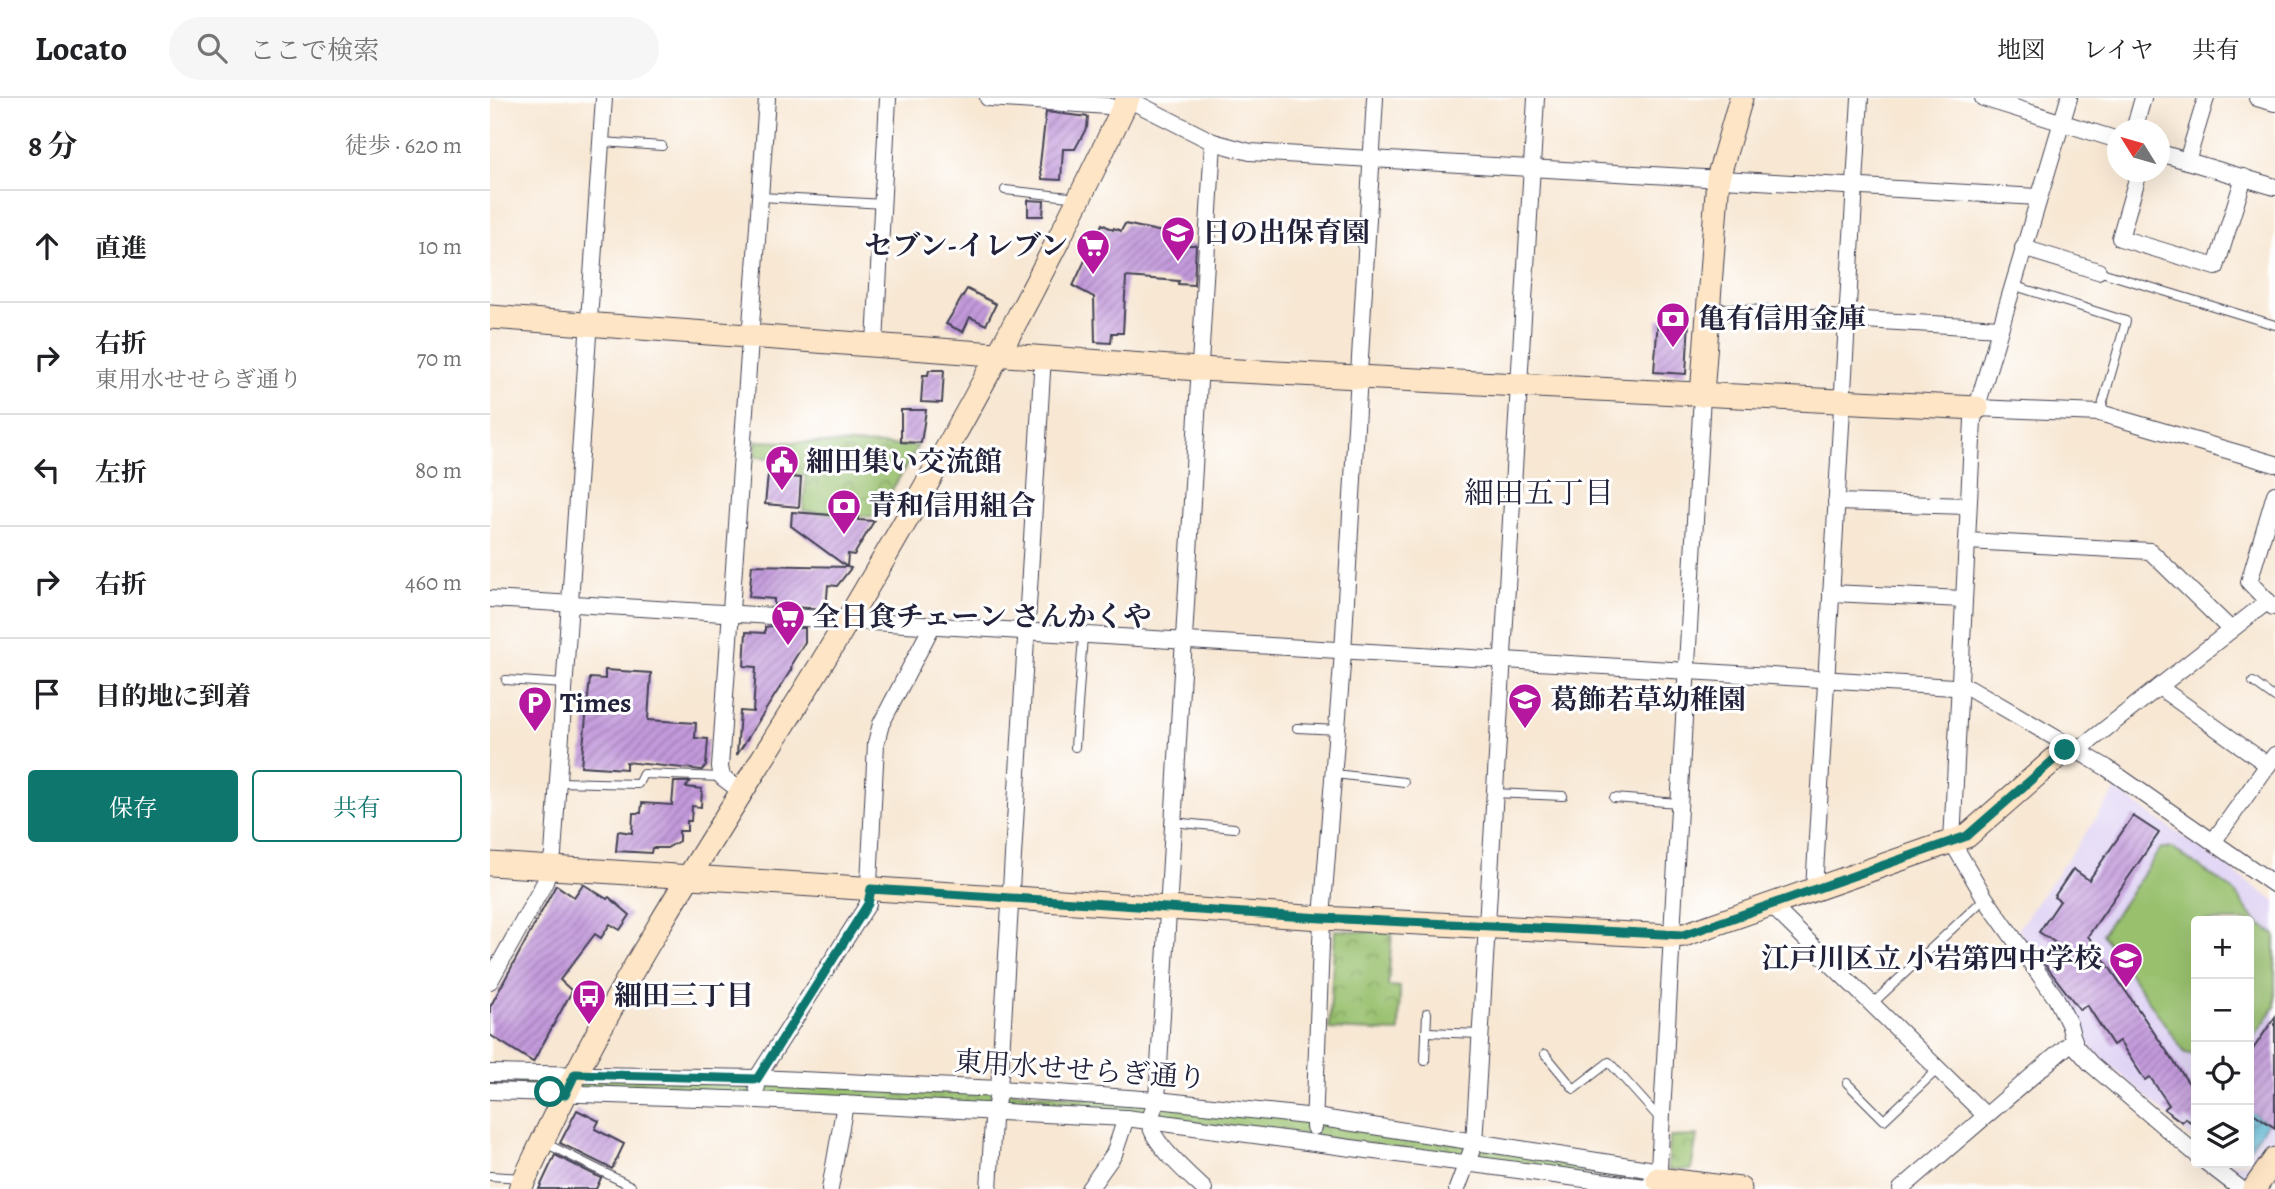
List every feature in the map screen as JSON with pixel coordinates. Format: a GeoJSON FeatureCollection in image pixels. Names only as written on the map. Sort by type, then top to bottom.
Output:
{"type":"FeatureCollection","features":[{"type":"Feature","properties":{"kind":"street"},"geometry":{"type":"LineString","coordinates":[[490,981],[545,882],[550,868],[604,98]]}},
{"type":"Feature","properties":{"kind":"street"},"geometry":{"type":"LineString","coordinates":[[741,792],[722,776],[767,98]]}},
{"type":"Feature","properties":{"kind":"street"},"geometry":{"type":"LineString","coordinates":[[875,343],[888,98]]}},
{"type":"Feature","properties":{"kind":"street"},"geometry":{"type":"LineString","coordinates":[[988,98],[1077,101],[1108,106],[1126,103],[1213,142],[1250,152],[2038,197]]}},
{"type":"Feature","properties":{"kind":"street"},"geometry":{"type":"LineString","coordinates":[[1313,1140],[1322,918],[1338,730],[1375,98]]}},
{"type":"Feature","properties":{"kind":"street"},"geometry":{"type":"LineString","coordinates":[[1457,1189],[1474,1144],[1536,98]]}},
{"type":"Feature","properties":{"kind":"street"},"geometry":{"type":"LineString","coordinates":[[1658,1184],[1685,672],[1717,178],[1741,98]]}},
{"type":"Feature","properties":{"kind":"street"},"geometry":{"type":"LineString","coordinates":[[1814,890],[1860,98]]}},
{"type":"Feature","properties":{"kind":"street"},"geometry":{"type":"LineString","coordinates":[[1983,98],[2107,137]]}},
{"type":"Feature","properties":{"kind":"street"},"geometry":{"type":"LineString","coordinates":[[2069,98],[1973,420],[1952,842],[1985,898],[2056,998],[2074,1040],[2091,1063],[2191,1150]]}},
{"type":"Feature","properties":{"kind":"street"},"geometry":{"type":"LineString","coordinates":[[2137,119],[2143,98]]}},
{"type":"Feature","properties":{"kind":"street"},"geometry":{"type":"LineString","coordinates":[[2187,160],[2206,98]]}},
{"type":"Feature","properties":{"kind":"street"},"geometry":{"type":"LineString","coordinates":[[2257,98],[2275,103]]}},
{"type":"Feature","properties":{"kind":"street"},"geometry":{"type":"LineString","coordinates":[[523,1183],[575,1074],[689,877],[846,622],[1002,353],[1082,199],[1126,103]]}},
{"type":"Feature","properties":{"kind":"street"},"geometry":{"type":"LineString","coordinates":[[1204,1189],[1177,1163],[1152,1131],[1150,1122],[1157,1100],[1213,142]]}},
{"type":"Feature","properties":{"kind":"street"},"geometry":{"type":"LineString","coordinates":[[2170,156],[2275,187]]}},
{"type":"Feature","properties":{"kind":"street"},"geometry":{"type":"LineString","coordinates":[[2136,182],[2120,238],[2216,267],[2244,177]]}},
{"type":"Feature","properties":{"kind":"street"},"geometry":{"type":"LineString","coordinates":[[2023,248],[2098,271]]}},
{"type":"Feature","properties":{"kind":"street"},"geometry":{"type":"LineString","coordinates":[[1709,311],[2000,328]]}},
{"type":"Feature","properties":{"kind":"street"},"geometry":{"type":"LineString","coordinates":[[490,317],[875,343],[1198,369],[1702,396],[2100,413],[2275,464]]}},
{"type":"Feature","properties":{"kind":"street"},"geometry":{"type":"LineString","coordinates":[[989,1189],[999,1089],[1043,356]]}},
{"type":"Feature","properties":{"kind":"street"},"geometry":{"type":"LineString","coordinates":[[490,864],[1322,918],[1684,935],[1967,836],[2070,749],[2085,745],[2231,630],[2272,605],[2249,582],[2275,494]]}},
{"type":"Feature","properties":{"kind":"street"},"geometry":{"type":"LineString","coordinates":[[1836,502],[1968,506]]}},
{"type":"Feature","properties":{"kind":"street"},"geometry":{"type":"LineString","coordinates":[[1966,541],[2150,551],[2231,630]]}},
{"type":"Feature","properties":{"kind":"street"},"geometry":{"type":"LineString","coordinates":[[1831,593],[1963,599]]}},
{"type":"Feature","properties":{"kind":"street"},"geometry":{"type":"LineString","coordinates":[[490,599],[931,628],[1970,688],[2070,749],[2213,842],[2275,886]]}},
{"type":"Feature","properties":{"kind":"street"},"geometry":{"type":"LineString","coordinates":[[757,1100],[757,1079],[868,904],[871,889],[876,743],[881,724],[931,628]]}},
{"type":"Feature","properties":{"kind":"street"},"geometry":{"type":"LineString","coordinates":[[2159,687],[2272,760],[2213,842]]}},
{"type":"Feature","properties":{"kind":"street"},"geometry":{"type":"LineString","coordinates":[[1772,905],[1984,1115]]}},
{"type":"Feature","properties":{"kind":"street"},"geometry":{"type":"LineString","coordinates":[[1901,1189],[2074,1040]]}},
{"type":"Feature","properties":{"kind":"street","name":"東用水せせらぎ通り"},"geometry":{"type":"LineString","coordinates":[[490,1073],[757,1079],[999,1089],[1157,1100],[1315,1116],[1474,1144],[1648,1169],[1658,1184]]}},
{"type":"Feature","properties":{"kind":"street"},"geometry":{"type":"LineString","coordinates":[[490,1091],[757,1100],[1126,1118],[1313,1140],[1465,1165],[1645,1187],[1658,1184],[1740,1189]]}},
{"type":"Feature","properties":{"kind":"street"},"geometry":{"type":"LineString","coordinates":[[830,1189],[845,1104]]}},
{"type":"Feature","properties":{"kind":"street"},"geometry":{"type":"LineString","coordinates":[[1089,1189],[1114,1153],[1126,1118]]}},
{"type":"Feature","properties":{"kind":"street"},"geometry":{"type":"LineString","coordinates":[[2254,1189],[2275,1159]]}},
{"type":"Feature","properties":{"kind":"street"},"geometry":{"type":"LineString","coordinates":[[2214,1168],[2241,1189]]}},
{"type":"Feature","properties":{"kind":"lane"},"geometry":{"type":"LineString","coordinates":[[601,142],[662,146]]}},
{"type":"Feature","properties":{"kind":"lane"},"geometry":{"type":"LineString","coordinates":[[1005,190],[1063,194],[1082,199]]}},
{"type":"Feature","properties":{"kind":"lane"},"geometry":{"type":"LineString","coordinates":[[761,197],[884,204]]}},
{"type":"Feature","properties":{"kind":"lane"},"geometry":{"type":"LineString","coordinates":[[2098,271],[2275,325]]}},
{"type":"Feature","properties":{"kind":"lane"},"geometry":{"type":"LineString","coordinates":[[2012,285],[2126,321],[2100,413]]}},
{"type":"Feature","properties":{"kind":"lane"},"geometry":{"type":"LineString","coordinates":[[1075,747],[1083,636]]}},
{"type":"Feature","properties":{"kind":"lane"},"geometry":{"type":"LineString","coordinates":[[506,680],[564,684]]}},
{"type":"Feature","properties":{"kind":"lane"},"geometry":{"type":"LineString","coordinates":[[2253,682],[2275,698]]}},
{"type":"Feature","properties":{"kind":"lane"},"geometry":{"type":"LineString","coordinates":[[1297,728],[1338,730]]}},
{"type":"Feature","properties":{"kind":"lane"},"geometry":{"type":"LineString","coordinates":[[558,782],[638,784],[643,774],[722,776]]}},
{"type":"Feature","properties":{"kind":"lane"},"geometry":{"type":"LineString","coordinates":[[1335,774],[1404,782]]}},
{"type":"Feature","properties":{"kind":"lane"},"geometry":{"type":"LineString","coordinates":[[1493,793],[1563,796]]}},
{"type":"Feature","properties":{"kind":"lane"},"geometry":{"type":"LineString","coordinates":[[1614,798],[1678,803]]}},
{"type":"Feature","properties":{"kind":"lane"},"geometry":{"type":"LineString","coordinates":[[1172,822],[1234,828]]}},
{"type":"Feature","properties":{"kind":"lane"},"geometry":{"type":"LineString","coordinates":[[1872,1004],[1985,898]]}},
{"type":"Feature","properties":{"kind":"lane"},"geometry":{"type":"LineString","coordinates":[[1425,1062],[1427,1013]]}},
{"type":"Feature","properties":{"kind":"lane"},"geometry":{"type":"LineString","coordinates":[[1426,1032],[1480,1034]]}},
{"type":"Feature","properties":{"kind":"lane"},"geometry":{"type":"LineString","coordinates":[[1545,1054],[1574,1089],[1609,1062],[1662,1121]]}},
{"type":"Feature","properties":{"kind":"lane"},"geometry":{"type":"LineString","coordinates":[[1847,1083],[1884,1120],[1939,1068]]}},
{"type":"Feature","properties":{"kind":"lane"},"geometry":{"type":"LineString","coordinates":[[542,1142],[631,1186]]}},
{"type":"Feature","properties":{"kind":"lane"},"geometry":{"type":"LineString","coordinates":[[490,1176],[523,1183]]}},
{"type":"Feature","properties":{"kind":"shaded area","name":"江戸川区立 小岩第四中学校"},"geometry":{"type":"Polygon","coordinates":[[[2116,790],[2275,901],[2275,1139],[2246,1181],[2228,1168],[2254,1168],[2254,916],[2191,916],[2191,1137],[2092,1049],[2018,929],[2116,790]]]}},
{"type":"Feature","properties":{"kind":"green space"},"geometry":{"type":"Polygon","coordinates":[[[756,441],[918,446],[876,517],[803,511],[806,476],[779,473],[779,458],[755,457],[756,441]]]}},
{"type":"Feature","properties":{"kind":"green space"},"geometry":{"type":"Polygon","coordinates":[[[2161,848],[2172,848],[2233,890],[2252,916],[2191,916],[2191,1054],[2185,1053],[2102,934],[2161,848]]]}},
{"type":"Feature","properties":{"kind":"green space"},"geometry":{"type":"Polygon","coordinates":[[[2254,919],[2275,935],[2275,1007],[2254,1037],[2254,919]]]}},
{"type":"Feature","properties":{"kind":"green space"},"geometry":{"type":"Polygon","coordinates":[[[1335,930],[1392,933],[1388,986],[1400,987],[1399,1032],[1329,1029],[1335,930]]]}},
{"type":"Feature","properties":{"kind":"green space"},"geometry":{"type":"Polygon","coordinates":[[[490,1075],[572,1076],[564,1091],[490,1090],[490,1075]]]}},
{"type":"Feature","properties":{"kind":"green space"},"geometry":{"type":"Polygon","coordinates":[[[577,1076],[756,1080],[755,1098],[568,1094],[577,1076]]]}},
{"type":"Feature","properties":{"kind":"green space"},"geometry":{"type":"Polygon","coordinates":[[[759,1081],[997,1090],[994,1110],[758,1098],[759,1081]]]}},
{"type":"Feature","properties":{"kind":"green space"},"geometry":{"type":"Polygon","coordinates":[[[1001,1091],[1155,1103],[1148,1117],[998,1109],[1001,1091]]]}},
{"type":"Feature","properties":{"kind":"green space"},"geometry":{"type":"Polygon","coordinates":[[[1158,1103],[1313,1118],[1312,1136],[1151,1118],[1158,1103]]]}},
{"type":"Feature","properties":{"kind":"green space"},"geometry":{"type":"Polygon","coordinates":[[[1317,1119],[1472,1145],[1464,1159],[1315,1136],[1317,1119]]]}},
{"type":"Feature","properties":{"kind":"green space"},"geometry":{"type":"Polygon","coordinates":[[[1697,1136],[1691,1170],[1668,1170],[1670,1137],[1697,1136]]]}},
{"type":"Feature","properties":{"kind":"green space"},"geometry":{"type":"Polygon","coordinates":[[[1475,1146],[1651,1172],[1645,1182],[1467,1160],[1475,1146]]]}},
{"type":"Feature","properties":{"kind":"water"},"geometry":{"type":"Polygon","coordinates":[[[2254,1114],[2267,1123],[2254,1142],[2254,1114]]]}},
{"type":"Feature","properties":{"kind":"building"},"geometry":{"type":"Polygon","coordinates":[[[1046,112],[1088,117],[1087,127],[1075,149],[1063,149],[1061,180],[1042,179],[1040,164],[1046,112]]]}},
{"type":"Feature","properties":{"kind":"building"},"geometry":{"type":"Polygon","coordinates":[[[1028,200],[1044,201],[1043,216],[1028,216],[1028,200]]]}},
{"type":"Feature","properties":{"kind":"building"},"geometry":{"type":"Polygon","coordinates":[[[1102,224],[1113,230],[1114,228],[1121,231],[1125,224],[1167,233],[1187,245],[1196,245],[1194,285],[1178,284],[1179,281],[1126,277],[1123,333],[1112,333],[1111,343],[1095,342],[1094,297],[1073,286],[1102,224]]]}},
{"type":"Feature","properties":{"kind":"building"},"geometry":{"type":"Polygon","coordinates":[[[967,289],[996,304],[986,325],[970,317],[963,332],[946,324],[967,289]]]}},
{"type":"Feature","properties":{"kind":"building"},"geometry":{"type":"Polygon","coordinates":[[[1658,319],[1689,320],[1686,374],[1654,372],[1658,319]]]}},
{"type":"Feature","properties":{"kind":"building"},"geometry":{"type":"Polygon","coordinates":[[[929,370],[944,370],[942,403],[921,402],[923,375],[928,375],[929,370]]]}},
{"type":"Feature","properties":{"kind":"building"},"geometry":{"type":"Polygon","coordinates":[[[901,410],[926,410],[921,443],[901,442],[901,410]]]}},
{"type":"Feature","properties":{"kind":"building"},"geometry":{"type":"Polygon","coordinates":[[[768,475],[801,478],[799,507],[765,504],[768,475]]]}},
{"type":"Feature","properties":{"kind":"building"},"geometry":{"type":"Polygon","coordinates":[[[792,512],[858,517],[858,520],[874,521],[854,555],[848,554],[847,567],[791,526],[792,512]]]}},
{"type":"Feature","properties":{"kind":"building"},"geometry":{"type":"Polygon","coordinates":[[[752,565],[851,568],[837,586],[828,585],[826,609],[774,606],[774,599],[749,597],[752,565]]]}},
{"type":"Feature","properties":{"kind":"building"},"geometry":{"type":"Polygon","coordinates":[[[765,627],[805,628],[805,642],[792,663],[791,670],[737,755],[740,711],[753,712],[756,667],[744,666],[746,632],[765,633],[765,627]]]}},
{"type":"Feature","properties":{"kind":"building"},"geometry":{"type":"Polygon","coordinates":[[[605,670],[651,673],[648,720],[696,723],[695,738],[708,739],[706,765],[702,770],[626,762],[626,769],[581,766],[590,678],[605,679],[605,670]]]}},
{"type":"Feature","properties":{"kind":"building"},"geometry":{"type":"Polygon","coordinates":[[[674,782],[690,782],[686,787],[702,789],[701,807],[692,806],[691,821],[687,821],[687,831],[679,831],[679,841],[667,848],[652,848],[651,853],[616,851],[618,831],[632,833],[633,813],[641,813],[642,803],[672,805],[674,782]]]}},
{"type":"Feature","properties":{"kind":"building"},"geometry":{"type":"Polygon","coordinates":[[[2133,816],[2159,833],[2088,936],[2191,1087],[2191,1122],[2185,1118],[2182,1122],[2164,1109],[2169,1105],[2150,1077],[2145,1080],[2119,1041],[2113,1045],[2087,1005],[2080,1010],[2040,958],[2059,945],[2039,932],[2060,901],[2054,897],[2073,869],[2089,880],[2133,816]]]}},
{"type":"Feature","properties":{"kind":"building"},"geometry":{"type":"Polygon","coordinates":[[[583,884],[607,899],[609,897],[630,915],[620,930],[610,924],[601,938],[595,934],[560,980],[572,991],[533,1062],[490,1035],[490,1007],[556,885],[574,897],[583,884]]]}},
{"type":"Feature","properties":{"kind":"building"},"geometry":{"type":"Polygon","coordinates":[[[2275,1017],[2275,1128],[2254,1113],[2254,1048],[2275,1017]]]}},
{"type":"Feature","properties":{"kind":"building"},"geometry":{"type":"Polygon","coordinates":[[[577,1110],[599,1121],[595,1129],[624,1144],[612,1169],[560,1143],[577,1110]]]}},
{"type":"Feature","properties":{"kind":"building"},"geometry":{"type":"Polygon","coordinates":[[[555,1155],[601,1178],[596,1189],[539,1189],[555,1155]]]}},
{"type":"Feature","properties":{"kind":"place","name":"日の出保育園"},"geometry":{"type":"Point","coordinates":[1178,263]}},
{"type":"Feature","properties":{"kind":"place","name":"セブン-イレブン"},"geometry":{"type":"Point","coordinates":[1093,276]}},
{"type":"Feature","properties":{"kind":"place","name":"亀有信用金庫"},"geometry":{"type":"Point","coordinates":[1673,349]}},
{"type":"Feature","properties":{"kind":"place","name":"細田集い交流館"},"geometry":{"type":"Point","coordinates":[782,492]}},
{"type":"Feature","properties":{"kind":"place","name":"青和信用組合"},"geometry":{"type":"Point","coordinates":[844,536]}},
{"type":"Feature","properties":{"kind":"place","name":"全日食チェーン さんかくや"},"geometry":{"type":"Point","coordinates":[788,647]}},
{"type":"Feature","properties":{"kind":"place","name":"葛飾若草幼稚園"},"geometry":{"type":"Point","coordinates":[1525,730]}},
{"type":"Feature","properties":{"kind":"place","name":"Times"},"geometry":{"type":"Point","coordinates":[535,733]}},
{"type":"Feature","properties":{"kind":"place","name":"江戸川区立 小岩第四中学校"},"geometry":{"type":"Point","coordinates":[2126,989]}},
{"type":"Feature","properties":{"kind":"place","name":"細田三丁目"},"geometry":{"type":"Point","coordinates":[589,1026]}},
{"type":"Feature","properties":{"kind":"district","name":"細田五丁目"},"geometry":{"type":"Point","coordinates":[1539,493]}},
{"type":"Feature","properties":{"kind":"route"},"geometry":{"type":"LineString","coordinates":[[550,1092],[565,1095],[575,1074],[757,1079],[868,904],[871,889],[1322,918],[1684,935],[1967,836],[2065,750]]}}]}
